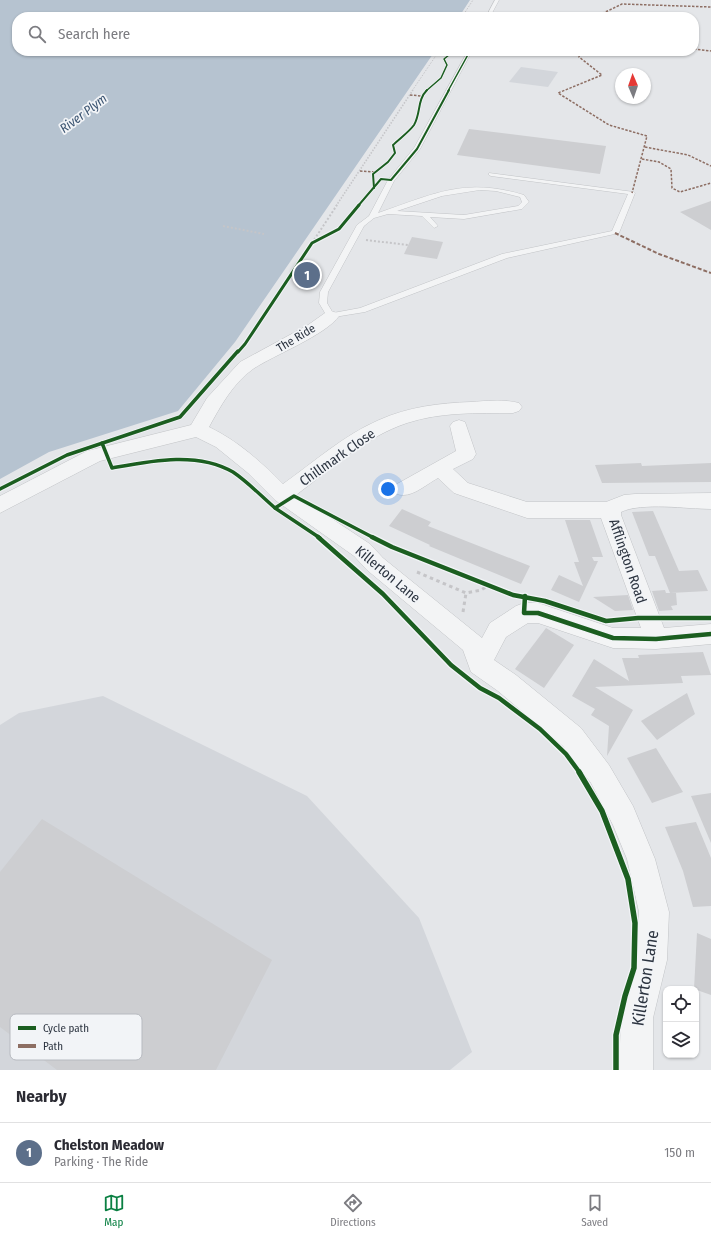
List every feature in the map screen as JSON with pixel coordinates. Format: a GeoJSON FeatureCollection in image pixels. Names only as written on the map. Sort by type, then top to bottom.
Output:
{"type":"FeatureCollection","features":[{"type":"Feature","properties":{"kind":"street","name":"The Ride"},"geometry":{"type":"LineString","coordinates":[[198,430],[214,402],[228,384],[246,366],[314,328],[330,316]]}},
{"type":"Feature","properties":{"kind":"street","name":"Chillmark Close"},"geometry":{"type":"LineString","coordinates":[[282,495],[364,436],[386,424],[432,411],[513,407]]}},
{"type":"Feature","properties":{"kind":"street"},"geometry":{"type":"LineString","coordinates":[[404,489],[466,454],[459,426]]}},
{"type":"Feature","properties":{"kind":"street","name":"Killerton Lane"},"geometry":{"type":"LineString","coordinates":[[198,430],[223,442],[255,468],[282,495],[362,550],[375,564],[473,644],[480,664],[507,683],[572,737],[600,774],[623,816],[641,859],[654,912],[651,960],[637,1018],[636,1070]]}},
{"type":"Feature","properties":{"kind":"street"},"geometry":{"type":"LineString","coordinates":[[0,505],[94,456],[198,430]]}},
{"type":"Feature","properties":{"kind":"street"},"geometry":{"type":"LineString","coordinates":[[439,468],[461,488],[526,510],[611,510]]}},
{"type":"Feature","properties":{"kind":"street","name":"Afflington Road"},"geometry":{"type":"LineString","coordinates":[[656,639],[611,516],[611,510],[616,506],[632,502],[711,501]]}},
{"type":"Feature","properties":{"kind":"street"},"geometry":{"type":"LineString","coordinates":[[480,664],[498,630],[524,613],[538,613],[613,638],[656,639],[710,635]]}},
{"type":"Feature","properties":{"kind":"lane"},"geometry":{"type":"LineString","coordinates":[[491,12],[497,0]]}},
{"type":"Feature","properties":{"kind":"lane","name":"The Ride"},"geometry":{"type":"LineString","coordinates":[[330,316],[323,303],[324,292],[361,225],[372,217],[392,180],[417,149],[467,56]]}},
{"type":"Feature","properties":{"kind":"lane"},"geometry":{"type":"LineString","coordinates":[[330,316],[362,310],[505,256],[615,233],[632,193],[491,174]]}},
{"type":"Feature","properties":{"kind":"lane"},"geometry":{"type":"LineString","coordinates":[[372,217],[402,206],[474,188],[512,193],[522,196],[526,202],[520,208],[464,218],[388,212]]}},
{"type":"Feature","properties":{"kind":"lane"},"geometry":{"type":"LineString","coordinates":[[424,214],[434,226]]}},
{"type":"Feature","properties":{"kind":"path"},"geometry":{"type":"LineString","coordinates":[[465,12],[473,0]]}},
{"type":"Feature","properties":{"kind":"path"},"geometry":{"type":"LineString","coordinates":[[308,249],[436,56]]}},
{"type":"Feature","properties":{"kind":"path"},"geometry":{"type":"LineString","coordinates":[[223,226],[264,234]]}},
{"type":"Feature","properties":{"kind":"path"},"geometry":{"type":"LineString","coordinates":[[312,243],[326,236]]}},
{"type":"Feature","properties":{"kind":"path"},"geometry":{"type":"LineString","coordinates":[[380,242],[408,245]]}},
{"type":"Feature","properties":{"kind":"path"},"geometry":{"type":"LineString","coordinates":[[378,539],[495,588]]}},
{"type":"Feature","properties":{"kind":"path"},"geometry":{"type":"LineString","coordinates":[[466,593],[481,590],[489,585]]}},
{"type":"Feature","properties":{"kind":"shaded area"},"geometry":{"type":"Polygon","coordinates":[[[521,67],[558,72],[548,87],[509,82],[521,67]]]}},
{"type":"Feature","properties":{"kind":"shaded area"},"geometry":{"type":"Polygon","coordinates":[[[103,696],[307,796],[419,918],[472,1052],[450,1070],[0,1070],[0,725],[19,713],[103,696]]]}},
{"type":"Feature","properties":{"kind":"water","name":"River Plym"},"geometry":{"type":"Polygon","coordinates":[[[0,0],[470,0],[462,12],[12,12],[12,56],[432,56],[235,342],[178,411],[49,452],[0,479],[0,0]]]}},
{"type":"Feature","properties":{"kind":"building"},"geometry":{"type":"Polygon","coordinates":[[[469,129],[606,146],[600,174],[457,155],[469,129]]]}},
{"type":"Feature","properties":{"kind":"building"},"geometry":{"type":"Polygon","coordinates":[[[711,201],[711,230],[680,212],[711,201]]]}},
{"type":"Feature","properties":{"kind":"building"},"geometry":{"type":"Polygon","coordinates":[[[412,237],[443,242],[437,259],[404,254],[412,237]]]}},
{"type":"Feature","properties":{"kind":"building"},"geometry":{"type":"Polygon","coordinates":[[[641,463],[642,466],[711,463],[711,482],[602,483],[595,465],[641,463]]]}},
{"type":"Feature","properties":{"kind":"building"},"geometry":{"type":"Polygon","coordinates":[[[402,509],[431,522],[428,526],[530,566],[521,584],[429,546],[430,545],[389,526],[402,509]]]}},
{"type":"Feature","properties":{"kind":"building"},"geometry":{"type":"Polygon","coordinates":[[[653,511],[679,571],[698,570],[708,591],[670,593],[655,556],[649,556],[632,512],[653,511]]]}},
{"type":"Feature","properties":{"kind":"building"},"geometry":{"type":"Polygon","coordinates":[[[565,520],[590,520],[603,557],[592,557],[594,561],[598,561],[579,602],[551,590],[559,575],[583,586],[574,562],[579,562],[565,520]]]}},
{"type":"Feature","properties":{"kind":"building"},"geometry":{"type":"Polygon","coordinates":[[[665,590],[666,593],[676,593],[677,605],[671,606],[673,610],[659,611],[652,591],[665,590]]]}},
{"type":"Feature","properties":{"kind":"building"},"geometry":{"type":"Polygon","coordinates":[[[628,595],[633,610],[615,611],[593,597],[628,595]]]}},
{"type":"Feature","properties":{"kind":"building"},"geometry":{"type":"Polygon","coordinates":[[[546,628],[574,645],[544,688],[515,669],[546,628]]]}},
{"type":"Feature","properties":{"kind":"building"},"geometry":{"type":"Polygon","coordinates":[[[703,652],[711,675],[681,676],[683,683],[595,687],[633,710],[607,756],[609,726],[591,715],[595,709],[572,696],[594,659],[629,681],[622,658],[639,658],[638,655],[703,652]]]}},
{"type":"Feature","properties":{"kind":"building"},"geometry":{"type":"Polygon","coordinates":[[[687,693],[695,714],[657,740],[641,721],[687,693]]]}},
{"type":"Feature","properties":{"kind":"building"},"geometry":{"type":"Polygon","coordinates":[[[656,748],[683,792],[652,803],[627,758],[656,748]]]}},
{"type":"Feature","properties":{"kind":"building"},"geometry":{"type":"Polygon","coordinates":[[[711,793],[711,843],[691,796],[711,793]]]}},
{"type":"Feature","properties":{"kind":"building"},"geometry":{"type":"Polygon","coordinates":[[[42,819],[272,960],[216,1070],[57,1070],[44,1060],[142,1060],[142,1014],[10,1014],[10,1035],[0,1027],[0,872],[42,819]]]}},
{"type":"Feature","properties":{"kind":"building"},"geometry":{"type":"Polygon","coordinates":[[[696,822],[711,858],[711,906],[693,907],[683,871],[665,827],[696,822]]]}},
{"type":"Feature","properties":{"kind":"building"},"geometry":{"type":"Polygon","coordinates":[[[697,933],[711,939],[711,995],[699,991],[699,986],[694,986],[697,933]]]}},
{"type":"Feature","properties":{"kind":"marked path"},"geometry":{"type":"LineString","coordinates":[[605,12],[622,4],[711,7]]}},
{"type":"Feature","properties":{"kind":"marked path"},"geometry":{"type":"LineString","coordinates":[[699,50],[711,51]]}},
{"type":"Feature","properties":{"kind":"marked path"},"geometry":{"type":"LineString","coordinates":[[579,56],[602,75],[558,93],[609,125],[647,136],[632,193]]}},
{"type":"Feature","properties":{"kind":"marked path"},"geometry":{"type":"LineString","coordinates":[[410,95],[421,96]]}},
{"type":"Feature","properties":{"kind":"marked path"},"geometry":{"type":"LineString","coordinates":[[645,147],[688,155],[711,166]]}},
{"type":"Feature","properties":{"kind":"marked path"},"geometry":{"type":"LineString","coordinates":[[642,159],[659,162],[671,169],[672,188],[680,192],[711,183]]}},
{"type":"Feature","properties":{"kind":"marked path"},"geometry":{"type":"LineString","coordinates":[[360,171],[375,172]]}},
{"type":"Feature","properties":{"kind":"marked path"},"geometry":{"type":"LineString","coordinates":[[615,233],[659,254],[711,273]]}},
{"type":"Feature","properties":{"kind":"cycle path"},"geometry":{"type":"LineString","coordinates":[[374,188],[373,174],[388,162],[395,153],[393,145],[413,126],[418,115],[421,96],[441,78],[447,65],[444,59],[448,56]]}},
{"type":"Feature","properties":{"kind":"cycle path"},"geometry":{"type":"LineString","coordinates":[[0,489],[67,455],[180,417],[245,344],[312,243],[339,229],[381,179],[391,180],[417,149],[467,56]]}},
{"type":"Feature","properties":{"kind":"cycle path"},"geometry":{"type":"LineString","coordinates":[[102,443],[112,468],[168,460],[210,463],[231,471],[251,486],[275,508],[294,496],[392,547],[513,595],[545,601],[606,621],[638,618],[711,618]]}},
{"type":"Feature","properties":{"kind":"cycle path"},"geometry":{"type":"LineString","coordinates":[[275,508],[319,537],[383,594],[451,665],[480,688],[499,698],[540,729],[566,754],[585,779],[602,811],[628,879],[635,923],[634,968],[625,996],[616,1035],[616,1070]]}},
{"type":"Feature","properties":{"kind":"cycle path"},"geometry":{"type":"LineString","coordinates":[[525,596],[524,613],[538,613],[613,638],[656,639],[711,634]]}},
{"type":"Feature","properties":{"kind":"place","name":"Chelston Meadow"},"geometry":{"type":"Point","coordinates":[307,275]}}]}
